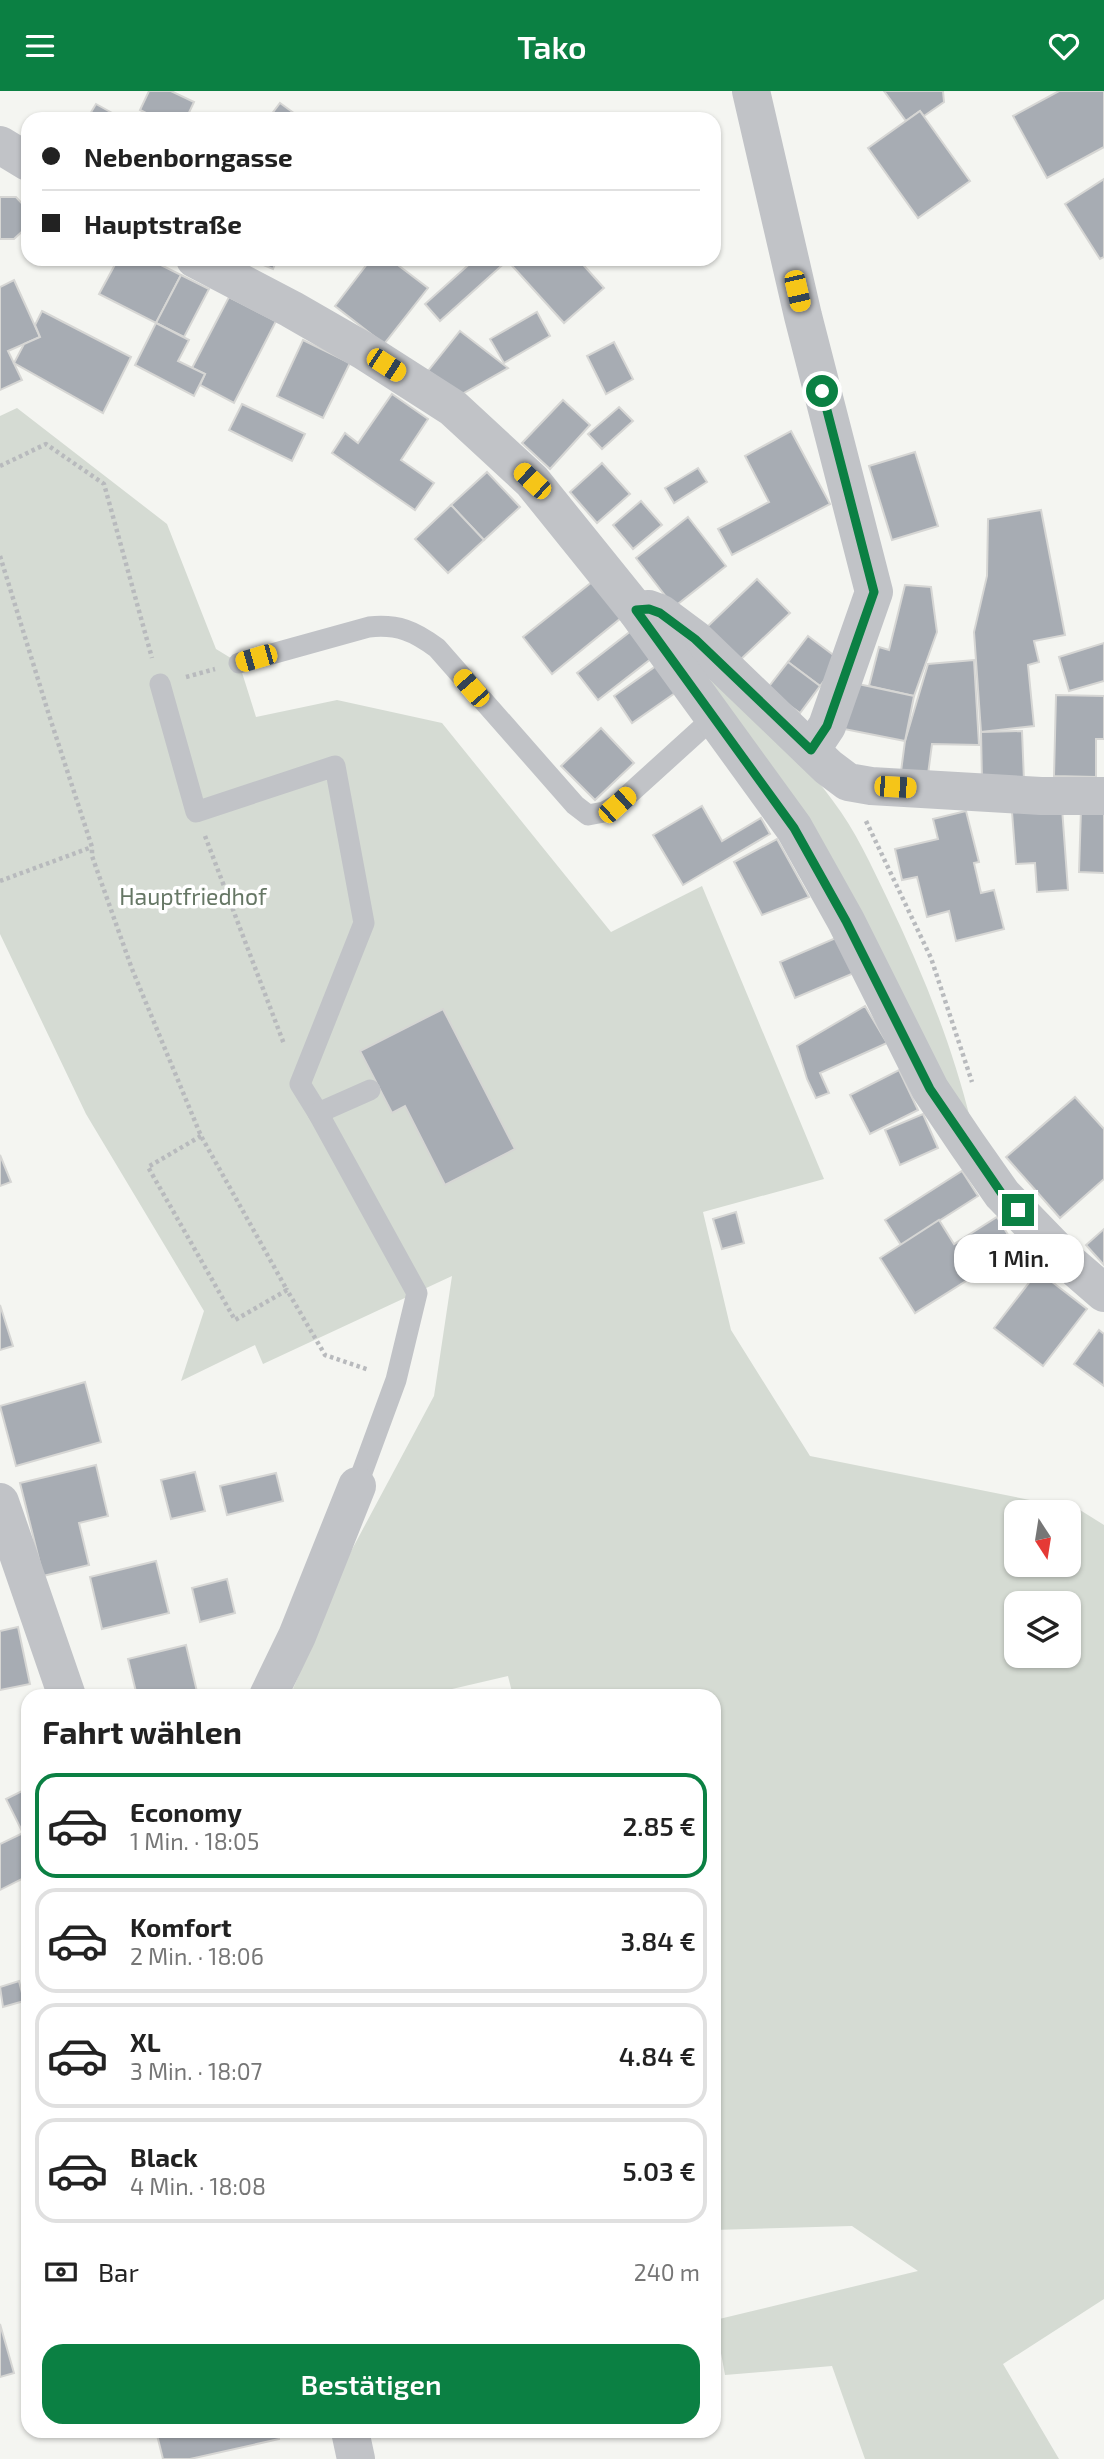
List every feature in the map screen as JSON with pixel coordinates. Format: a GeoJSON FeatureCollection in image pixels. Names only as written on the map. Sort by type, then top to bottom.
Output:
{"type":"FeatureCollection","features":[{"type":"Feature","properties":{"kind":"street"},"geometry":{"type":"LineString","coordinates":[[751,91],[803,316],[874,592],[827,726],[811,750]]}},
{"type":"Feature","properties":{"kind":"street"},"geometry":{"type":"LineString","coordinates":[[0,145],[21,158]]}},
{"type":"Feature","properties":{"kind":"street"},"geometry":{"type":"LineString","coordinates":[[208,266],[364,351],[453,408],[532,481],[636,610],[794,828],[846,921],[930,1089],[967,1145],[1002,1194],[1066,1260],[1104,1293]]}},
{"type":"Feature","properties":{"kind":"street"},"geometry":{"type":"LineString","coordinates":[[636,610],[649,609],[660,613],[695,639],[848,782],[871,786],[1041,796],[1104,796]]}},
{"type":"Feature","properties":{"kind":"street"},"geometry":{"type":"LineString","coordinates":[[271,1689],[297,1636],[357,1486]]}},
{"type":"Feature","properties":{"kind":"street"},"geometry":{"type":"LineString","coordinates":[[0,1502],[64,1689]]}},
{"type":"Feature","properties":{"kind":"street"},"geometry":{"type":"LineString","coordinates":[[352,2438],[356,2459]]}},
{"type":"Feature","properties":{"kind":"lane"},"geometry":{"type":"LineString","coordinates":[[239,663],[369,627],[390,625],[419,635],[437,648],[575,805],[588,815],[604,812],[617,805],[713,718]]}},
{"type":"Feature","properties":{"kind":"lane"},"geometry":{"type":"LineString","coordinates":[[160,684],[195,813],[335,766],[365,923],[300,1084],[417,1293],[396,1380],[357,1486]]}},
{"type":"Feature","properties":{"kind":"lane"},"geometry":{"type":"LineString","coordinates":[[318,1113],[370,1090]]}},
{"type":"Feature","properties":{"kind":"path"},"geometry":{"type":"LineString","coordinates":[[0,466],[46,444],[104,484],[160,684],[239,663]]}},
{"type":"Feature","properties":{"kind":"path"},"geometry":{"type":"LineString","coordinates":[[0,555],[92,847],[92,856],[132,969],[201,1136],[325,1355],[396,1380]]}},
{"type":"Feature","properties":{"kind":"path"},"geometry":{"type":"LineString","coordinates":[[848,782],[931,958],[974,1089]]}},
{"type":"Feature","properties":{"kind":"path"},"geometry":{"type":"LineString","coordinates":[[195,813],[300,1084]]}},
{"type":"Feature","properties":{"kind":"path"},"geometry":{"type":"LineString","coordinates":[[0,881],[92,847]]}},
{"type":"Feature","properties":{"kind":"path"},"geometry":{"type":"LineString","coordinates":[[201,1136],[148,1167],[235,1320],[287,1290]]}},
{"type":"Feature","properties":{"kind":"green space","name":"Hauptfriedhof"},"geometry":{"type":"Polygon","coordinates":[[[17,408],[167,524],[216,649],[239,663],[256,717],[337,700],[442,723],[611,932],[702,886],[824,1179],[703,1212],[731,1330],[810,1456],[1030,1500],[1004,1500],[1004,1577],[1082,1577],[1082,1511],[1104,1525],[1104,2299],[1003,2364],[1059,2459],[865,2459],[832,2366],[725,2375],[721,2353],[721,2319],[918,2271],[852,2226],[721,2230],[721,1689],[511,1689],[508,1676],[452,1689],[293,1689],[349,1555],[434,1396],[452,1276],[263,1364],[255,1345],[181,1381],[204,1311],[86,1114],[0,934],[0,416],[17,408]]]}},
{"type":"Feature","properties":{"kind":"green space"},"geometry":{"type":"Polygon","coordinates":[[[664,624],[774,731],[814,777],[849,824],[863,848],[924,980],[955,1064],[971,1122],[664,624]]]}},
{"type":"Feature","properties":{"kind":"building"},"geometry":{"type":"Polygon","coordinates":[[[149,91],[171,91],[194,102],[189,112],[140,110],[149,91]]]}},
{"type":"Feature","properties":{"kind":"building"},"geometry":{"type":"Polygon","coordinates":[[[884,91],[943,91],[944,102],[924,116],[920,111],[906,121],[884,91]]]}},
{"type":"Feature","properties":{"kind":"building"},"geometry":{"type":"Polygon","coordinates":[[[1059,91],[1104,91],[1104,147],[1047,178],[1013,116],[1059,91]]]}},
{"type":"Feature","properties":{"kind":"building"},"geometry":{"type":"Polygon","coordinates":[[[280,103],[292,112],[273,112],[280,103]]]}},
{"type":"Feature","properties":{"kind":"building"},"geometry":{"type":"Polygon","coordinates":[[[96,104],[110,112],[91,112],[96,104]]]}},
{"type":"Feature","properties":{"kind":"building"},"geometry":{"type":"Polygon","coordinates":[[[920,111],[970,181],[918,218],[868,148],[920,111]]]}},
{"type":"Feature","properties":{"kind":"building"},"geometry":{"type":"Polygon","coordinates":[[[1104,179],[1104,257],[1100,259],[1065,204],[1104,179]]]}},
{"type":"Feature","properties":{"kind":"building"},"geometry":{"type":"Polygon","coordinates":[[[0,197],[16,197],[21,202],[21,233],[14,239],[0,239],[0,197]]]}},
{"type":"Feature","properties":{"kind":"building"},"geometry":{"type":"Polygon","coordinates":[[[114,266],[163,266],[181,275],[156,323],[99,294],[114,266]]]}},
{"type":"Feature","properties":{"kind":"building"},"geometry":{"type":"Polygon","coordinates":[[[366,266],[399,266],[428,288],[384,344],[335,306],[366,266]]]}},
{"type":"Feature","properties":{"kind":"building"},"geometry":{"type":"Polygon","coordinates":[[[467,266],[501,266],[440,321],[425,304],[467,266]]]}},
{"type":"Feature","properties":{"kind":"building"},"geometry":{"type":"Polygon","coordinates":[[[512,266],[584,266],[604,288],[564,323],[512,266]]]}},
{"type":"Feature","properties":{"kind":"building"},"geometry":{"type":"Polygon","coordinates":[[[181,275],[209,289],[184,337],[156,323],[181,275]]]}},
{"type":"Feature","properties":{"kind":"building"},"geometry":{"type":"Polygon","coordinates":[[[14,280],[40,337],[8,351],[22,380],[0,390],[0,287],[14,280]]]}},
{"type":"Feature","properties":{"kind":"building"},"geometry":{"type":"Polygon","coordinates":[[[229,297],[276,321],[234,403],[200,385],[205,374],[192,368],[229,297]]]}},
{"type":"Feature","properties":{"kind":"building"},"geometry":{"type":"Polygon","coordinates":[[[42,311],[131,357],[103,413],[14,363],[24,344],[40,337],[35,325],[42,311]]]}},
{"type":"Feature","properties":{"kind":"building"},"geometry":{"type":"Polygon","coordinates":[[[537,312],[550,336],[504,363],[490,339],[537,312]]]}},
{"type":"Feature","properties":{"kind":"building"},"geometry":{"type":"Polygon","coordinates":[[[156,323],[189,340],[178,361],[205,374],[194,396],[135,365],[156,323]]]}},
{"type":"Feature","properties":{"kind":"building"},"geometry":{"type":"Polygon","coordinates":[[[460,331],[508,368],[462,394],[428,371],[460,331]]]}},
{"type":"Feature","properties":{"kind":"building"},"geometry":{"type":"Polygon","coordinates":[[[303,340],[350,363],[323,418],[277,396],[303,340]]]}},
{"type":"Feature","properties":{"kind":"building"},"geometry":{"type":"Polygon","coordinates":[[[614,342],[633,379],[606,394],[587,356],[614,342]]]}},
{"type":"Feature","properties":{"kind":"building"},"geometry":{"type":"Polygon","coordinates":[[[392,394],[428,419],[401,460],[434,483],[415,510],[332,453],[345,433],[358,443],[392,394]]]}},
{"type":"Feature","properties":{"kind":"building"},"geometry":{"type":"Polygon","coordinates":[[[563,400],[590,425],[550,469],[522,443],[563,400]]]}},
{"type":"Feature","properties":{"kind":"building"},"geometry":{"type":"Polygon","coordinates":[[[242,404],[305,434],[292,461],[229,430],[242,404]]]}},
{"type":"Feature","properties":{"kind":"building"},"geometry":{"type":"Polygon","coordinates":[[[619,407],[633,421],[602,449],[588,434],[619,407]]]}},
{"type":"Feature","properties":{"kind":"building"},"geometry":{"type":"Polygon","coordinates":[[[791,431],[830,504],[732,555],[718,529],[769,502],[745,456],[791,431]]]}},
{"type":"Feature","properties":{"kind":"building"},"geometry":{"type":"Polygon","coordinates":[[[915,452],[938,526],[892,540],[869,466],[915,452]]]}},
{"type":"Feature","properties":{"kind":"building"},"geometry":{"type":"Polygon","coordinates":[[[602,463],[630,494],[597,523],[570,492],[602,463]]]}},
{"type":"Feature","properties":{"kind":"building"},"geometry":{"type":"Polygon","coordinates":[[[698,468],[707,482],[674,503],[665,488],[698,468]]]}},
{"type":"Feature","properties":{"kind":"building"},"geometry":{"type":"Polygon","coordinates":[[[487,472],[520,507],[484,540],[451,505],[487,472]]]}},
{"type":"Feature","properties":{"kind":"building"},"geometry":{"type":"Polygon","coordinates":[[[641,501],[662,525],[633,549],[613,525],[641,501]]]}},
{"type":"Feature","properties":{"kind":"building"},"geometry":{"type":"Polygon","coordinates":[[[451,505],[484,540],[448,573],[415,539],[451,505]]]}},
{"type":"Feature","properties":{"kind":"building"},"geometry":{"type":"Polygon","coordinates":[[[1041,510],[1065,635],[1034,641],[1039,662],[1028,665],[1034,726],[981,732],[974,632],[987,576],[988,519],[1041,510]]]}},
{"type":"Feature","properties":{"kind":"building"},"geometry":{"type":"Polygon","coordinates":[[[688,517],[726,566],[674,607],[636,558],[688,517]]]}},
{"type":"Feature","properties":{"kind":"building"},"geometry":{"type":"Polygon","coordinates":[[[757,579],[790,613],[739,661],[707,627],[757,579]]]}},
{"type":"Feature","properties":{"kind":"building"},"geometry":{"type":"Polygon","coordinates":[[[592,582],[621,618],[552,674],[523,637],[592,582]]]}},
{"type":"Feature","properties":{"kind":"building"},"geometry":{"type":"Polygon","coordinates":[[[905,585],[931,587],[937,632],[914,696],[869,686],[879,647],[889,650],[905,585]]]}},
{"type":"Feature","properties":{"kind":"building"},"geometry":{"type":"Polygon","coordinates":[[[631,631],[652,658],[598,700],[577,673],[631,631]]]}},
{"type":"Feature","properties":{"kind":"building"},"geometry":{"type":"Polygon","coordinates":[[[808,636],[840,660],[820,686],[788,662],[808,636]]]}},
{"type":"Feature","properties":{"kind":"building"},"geometry":{"type":"Polygon","coordinates":[[[1104,643],[1104,681],[1069,691],[1059,657],[1104,643]]]}},
{"type":"Feature","properties":{"kind":"building"},"geometry":{"type":"Polygon","coordinates":[[[974,660],[979,745],[932,744],[927,782],[900,779],[905,741],[928,664],[974,660]]]}},
{"type":"Feature","properties":{"kind":"building"},"geometry":{"type":"Polygon","coordinates":[[[788,662],[820,686],[800,713],[767,689],[788,662]]]}},
{"type":"Feature","properties":{"kind":"building"},"geometry":{"type":"Polygon","coordinates":[[[656,666],[675,693],[632,723],[614,696],[656,666]]]}},
{"type":"Feature","properties":{"kind":"building"},"geometry":{"type":"Polygon","coordinates":[[[849,682],[914,696],[905,741],[839,728],[849,682]]]}},
{"type":"Feature","properties":{"kind":"building"},"geometry":{"type":"Polygon","coordinates":[[[1056,695],[1104,696],[1104,739],[1096,739],[1096,777],[1054,776],[1056,695]]]}},
{"type":"Feature","properties":{"kind":"building"},"geometry":{"type":"Polygon","coordinates":[[[601,728],[634,763],[595,800],[561,766],[601,728]]]}},
{"type":"Feature","properties":{"kind":"building"},"geometry":{"type":"Polygon","coordinates":[[[1022,731],[1024,781],[982,782],[981,732],[1022,731]]]}},
{"type":"Feature","properties":{"kind":"building"},"geometry":{"type":"Polygon","coordinates":[[[702,806],[722,841],[761,818],[770,834],[683,885],[653,835],[702,806]]]}},
{"type":"Feature","properties":{"kind":"building"},"geometry":{"type":"Polygon","coordinates":[[[1062,808],[1068,890],[1037,892],[1035,863],[1016,864],[1012,812],[1062,808]]]}},
{"type":"Feature","properties":{"kind":"building"},"geometry":{"type":"Polygon","coordinates":[[[1081,808],[1104,809],[1104,873],[1079,872],[1081,808]]]}},
{"type":"Feature","properties":{"kind":"building"},"geometry":{"type":"Polygon","coordinates":[[[966,811],[979,862],[974,863],[981,893],[994,890],[1004,929],[956,941],[949,911],[927,917],[917,877],[902,880],[895,849],[938,839],[933,819],[966,811]]]}},
{"type":"Feature","properties":{"kind":"building"},"geometry":{"type":"Polygon","coordinates":[[[777,839],[809,897],[762,915],[734,862],[777,839]]]}},
{"type":"Feature","properties":{"kind":"building"},"geometry":{"type":"Polygon","coordinates":[[[838,937],[854,973],[795,998],[780,962],[838,937]]]}},
{"type":"Feature","properties":{"kind":"building"},"geometry":{"type":"Polygon","coordinates":[[[865,1006],[887,1043],[820,1073],[829,1093],[816,1098],[797,1046],[865,1006]]]}},
{"type":"Feature","properties":{"kind":"building"},"geometry":{"type":"Polygon","coordinates":[[[443,1009],[515,1149],[445,1185],[405,1106],[392,1113],[360,1051],[443,1009]]]}},
{"type":"Feature","properties":{"kind":"building"},"geometry":{"type":"Polygon","coordinates":[[[899,1070],[918,1110],[870,1134],[850,1095],[899,1070]]]}},
{"type":"Feature","properties":{"kind":"building"},"geometry":{"type":"Polygon","coordinates":[[[1075,1097],[1104,1129],[1104,1179],[1060,1218],[1006,1157],[1075,1097]]]}},
{"type":"Feature","properties":{"kind":"building"},"geometry":{"type":"Polygon","coordinates":[[[923,1114],[938,1148],[900,1165],[885,1130],[923,1114]]]}},
{"type":"Feature","properties":{"kind":"building"},"geometry":{"type":"Polygon","coordinates":[[[0,1155],[11,1182],[0,1186],[0,1155]]]}},
{"type":"Feature","properties":{"kind":"building"},"geometry":{"type":"Polygon","coordinates":[[[962,1171],[978,1196],[901,1245],[885,1220],[962,1171]]]}},
{"type":"Feature","properties":{"kind":"building"},"geometry":{"type":"Polygon","coordinates":[[[736,1212],[744,1243],[722,1249],[713,1219],[736,1212]]]}},
{"type":"Feature","properties":{"kind":"building"},"geometry":{"type":"Polygon","coordinates":[[[997,1217],[1017,1249],[915,1313],[880,1258],[939,1220],[954,1244],[997,1217]]]}},
{"type":"Feature","properties":{"kind":"building"},"geometry":{"type":"Polygon","coordinates":[[[1104,1229],[1104,1265],[1086,1245],[1104,1229]]]}},
{"type":"Feature","properties":{"kind":"building"},"geometry":{"type":"Polygon","coordinates":[[[1038,1271],[1087,1309],[1043,1366],[994,1328],[1038,1271]]]}},
{"type":"Feature","properties":{"kind":"building"},"geometry":{"type":"Polygon","coordinates":[[[0,1305],[13,1346],[0,1350],[0,1305]]]}},
{"type":"Feature","properties":{"kind":"building"},"geometry":{"type":"Polygon","coordinates":[[[1099,1330],[1104,1334],[1104,1386],[1074,1364],[1099,1330]]]}},
{"type":"Feature","properties":{"kind":"building"},"geometry":{"type":"Polygon","coordinates":[[[85,1382],[101,1442],[16,1466],[0,1406],[85,1382]]]}},
{"type":"Feature","properties":{"kind":"building"},"geometry":{"type":"Polygon","coordinates":[[[96,1465],[108,1516],[79,1523],[89,1565],[43,1576],[20,1483],[96,1465]]]}},
{"type":"Feature","properties":{"kind":"building"},"geometry":{"type":"Polygon","coordinates":[[[195,1472],[205,1511],[171,1519],[161,1480],[195,1472]]]}},
{"type":"Feature","properties":{"kind":"building"},"geometry":{"type":"Polygon","coordinates":[[[276,1473],[283,1501],[227,1515],[220,1486],[276,1473]]]}},
{"type":"Feature","properties":{"kind":"building"},"geometry":{"type":"Polygon","coordinates":[[[156,1561],[169,1613],[102,1629],[90,1577],[156,1561]]]}},
{"type":"Feature","properties":{"kind":"building"},"geometry":{"type":"Polygon","coordinates":[[[227,1579],[235,1613],[200,1622],[192,1588],[227,1579]]]}},
{"type":"Feature","properties":{"kind":"building"},"geometry":{"type":"Polygon","coordinates":[[[18,1627],[30,1684],[0,1690],[0,1631],[18,1627]]]}},
{"type":"Feature","properties":{"kind":"building"},"geometry":{"type":"Polygon","coordinates":[[[186,1645],[196,1689],[135,1689],[128,1659],[186,1645]]]}},
{"type":"Feature","properties":{"kind":"building"},"geometry":{"type":"Polygon","coordinates":[[[21,1792],[21,1829],[6,1799],[21,1792]]]}},
{"type":"Feature","properties":{"kind":"building"},"geometry":{"type":"Polygon","coordinates":[[[21,1834],[21,1880],[0,1890],[0,1844],[21,1834]]]}},
{"type":"Feature","properties":{"kind":"building"},"geometry":{"type":"Polygon","coordinates":[[[19,1981],[21,2002],[3,2007],[0,1987],[19,1981]]]}},
{"type":"Feature","properties":{"kind":"building"},"geometry":{"type":"Polygon","coordinates":[[[0,2324],[14,2373],[0,2377],[0,2324]]]}},
{"type":"Feature","properties":{"kind":"building"},"geometry":{"type":"Polygon","coordinates":[[[158,2438],[279,2439],[190,2459],[163,2459],[158,2438]]]}},
{"type":"Feature","properties":{"kind":"route"},"geometry":{"type":"LineString","coordinates":[[822,391],[874,592],[827,726],[811,750],[695,639],[660,613],[649,609],[636,610],[794,828],[846,921],[930,1089],[1002,1194],[1018,1210]]}}]}
